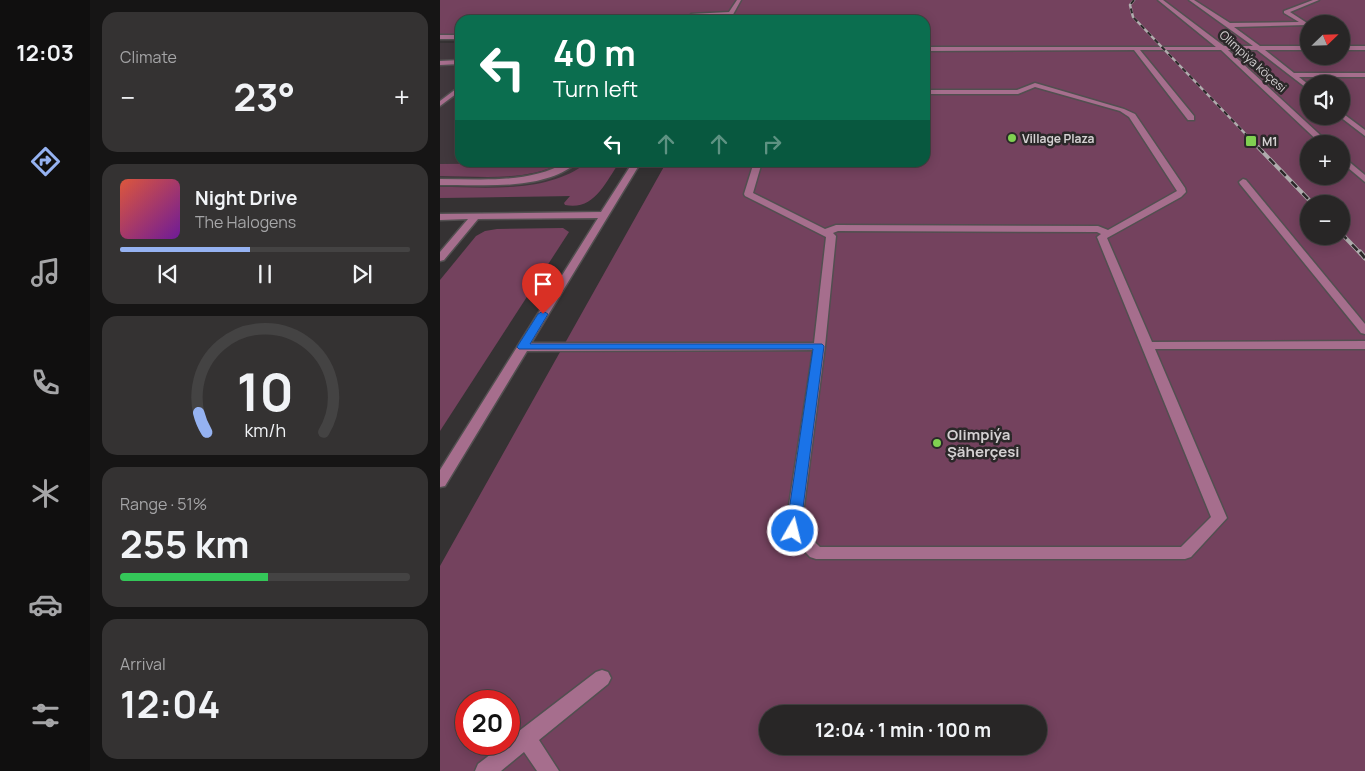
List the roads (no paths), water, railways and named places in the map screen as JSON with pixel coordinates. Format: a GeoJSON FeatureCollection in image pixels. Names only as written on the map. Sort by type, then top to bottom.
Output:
{"type":"FeatureCollection","features":[{"type":"Feature","properties":{"kind":"street"},"geometry":{"type":"LineString","coordinates":[[694,14],[731,14],[739,0]]}},
{"type":"Feature","properties":{"kind":"street","name":"Olimpiýa köçesi"},"geometry":{"type":"LineString","coordinates":[[1160,0],[1222,48],[1316,135]]}},
{"type":"Feature","properties":{"kind":"street","name":"Olimpiýa köçesi"},"geometry":{"type":"LineString","coordinates":[[1192,0],[1261,48],[1300,80]]}},
{"type":"Feature","properties":{"kind":"street"},"geometry":{"type":"LineString","coordinates":[[1229,25],[1305,24],[1286,12],[1317,0]]}},
{"type":"Feature","properties":{"kind":"street"},"geometry":{"type":"LineString","coordinates":[[440,37],[455,37]]}},
{"type":"Feature","properties":{"kind":"street"},"geometry":{"type":"LineString","coordinates":[[1135,48],[1191,118]]}},
{"type":"Feature","properties":{"kind":"street"},"geometry":{"type":"LineString","coordinates":[[930,49],[1300,48]]}},
{"type":"Feature","properties":{"kind":"street"},"geometry":{"type":"LineString","coordinates":[[1350,48],[1365,48]]}},
{"type":"Feature","properties":{"kind":"street"},"geometry":{"type":"LineString","coordinates":[[440,62],[455,62]]}},
{"type":"Feature","properties":{"kind":"street"},"geometry":{"type":"LineString","coordinates":[[1293,74],[1365,75]]}},
{"type":"Feature","properties":{"kind":"street"},"geometry":{"type":"LineString","coordinates":[[756,167],[748,194],[831,236],[819,346],[793,531],[816,553],[1186,553],[1219,518],[1102,238],[1182,192],[1128,112],[1035,85],[1018,92],[930,92]]}},
{"type":"Feature","properties":{"kind":"street"},"geometry":{"type":"LineString","coordinates":[[440,104],[455,92]]}},
{"type":"Feature","properties":{"kind":"street"},"geometry":{"type":"LineString","coordinates":[[1350,122],[1365,134]]}},
{"type":"Feature","properties":{"kind":"street"},"geometry":{"type":"LineString","coordinates":[[1350,165],[1365,179]]}},
{"type":"Feature","properties":{"kind":"street"},"geometry":{"type":"LineString","coordinates":[[440,182],[504,181],[532,178],[556,172],[565,167]]}},
{"type":"Feature","properties":{"kind":"street"},"geometry":{"type":"LineString","coordinates":[[440,482],[634,167]]}},
{"type":"Feature","properties":{"kind":"street"},"geometry":{"type":"LineString","coordinates":[[1243,182],[1365,331]]}},
{"type":"Feature","properties":{"kind":"street"},"geometry":{"type":"LineString","coordinates":[[440,217],[604,215]]}},
{"type":"Feature","properties":{"kind":"street"},"geometry":{"type":"LineString","coordinates":[[440,258],[476,217]]}},
{"type":"Feature","properties":{"kind":"street"},"geometry":{"type":"LineString","coordinates":[[825,233],[836,228],[856,228],[1098,229],[1110,234]]}},
{"type":"Feature","properties":{"kind":"street"},"geometry":{"type":"LineString","coordinates":[[1147,346],[1365,345]]}},
{"type":"Feature","properties":{"kind":"street"},"geometry":{"type":"LineString","coordinates":[[523,347],[819,346]]}},
{"type":"Feature","properties":{"kind":"street"},"geometry":{"type":"LineString","coordinates":[[485,771],[602,678]]}},
{"type":"Feature","properties":{"kind":"street"},"geometry":{"type":"LineString","coordinates":[[526,738],[549,771]]}},
{"type":"Feature","properties":{"kind":"railway"},"geometry":{"type":"LineString","coordinates":[[1134,0],[1130,5],[1133,17],[1260,149]]}},
{"type":"Feature","properties":{"kind":"railway"},"geometry":{"type":"LineString","coordinates":[[1258,147],[1304,195]]}},
{"type":"Feature","properties":{"kind":"railway"},"geometry":{"type":"LineString","coordinates":[[1350,242],[1361,254]]}},
{"type":"Feature","properties":{"kind":"railway"},"geometry":{"type":"LineString","coordinates":[[1360,252],[1365,258]]}},
{"type":"Feature","properties":{"kind":"place","name":"Village Plaza"},"geometry":{"type":"Point","coordinates":[1012,138]}},
{"type":"Feature","properties":{"kind":"place","name":"M1"},"geometry":{"type":"Point","coordinates":[1251,141]}},
{"type":"Feature","properties":{"kind":"place","name":"Olimpiýa Şäherçesi"},"geometry":{"type":"Point","coordinates":[937,443]}}]}
